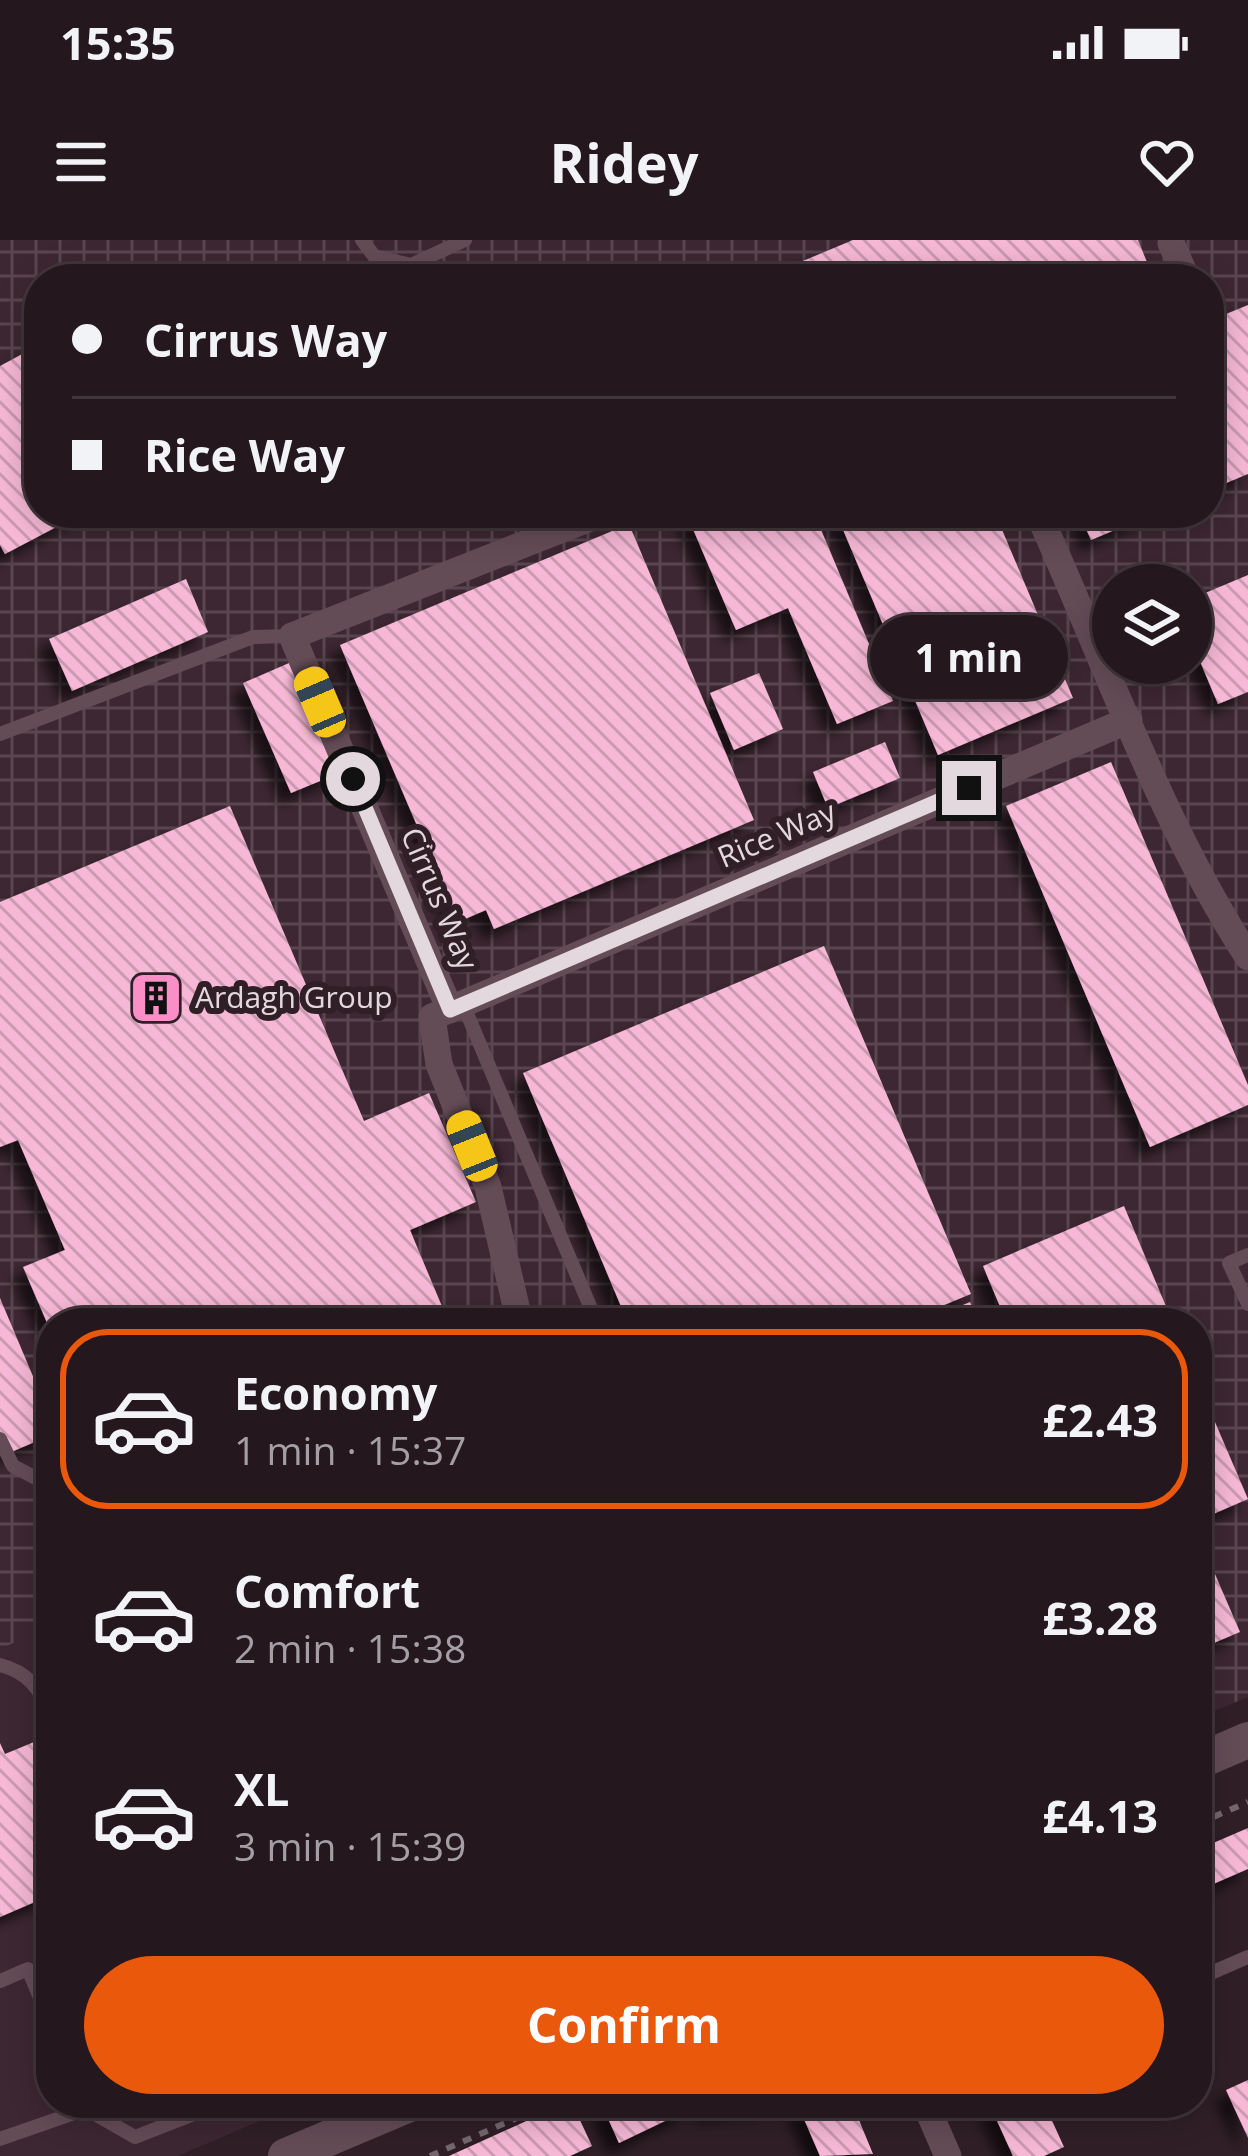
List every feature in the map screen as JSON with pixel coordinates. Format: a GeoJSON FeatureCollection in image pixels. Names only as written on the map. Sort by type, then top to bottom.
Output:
{"type":"FeatureCollection","features":[{"type":"Feature","properties":{"kind":"street"},"geometry":{"type":"LineString","coordinates":[[1171,243],[1180,264]]}},
{"type":"Feature","properties":{"kind":"street"},"geometry":{"type":"LineString","coordinates":[[292,636],[565,528]]}},
{"type":"Feature","properties":{"kind":"street"},"geometry":{"type":"LineString","coordinates":[[1045,528],[1221,916],[1248,957]]}},
{"type":"Feature","properties":{"kind":"street","name":"Cirrus Way"},"geometry":{"type":"LineString","coordinates":[[292,636],[456,1007],[432,1017],[439,1064],[488,1187],[516,1308]]}},
{"type":"Feature","properties":{"kind":"street","name":"Rice Way"},"geometry":{"type":"LineString","coordinates":[[456,1007],[1129,720]]}},
{"type":"Feature","properties":{"kind":"street"},"geometry":{"type":"LineString","coordinates":[[1212,1755],[1248,1739]]}},
{"type":"Feature","properties":{"kind":"street"},"geometry":{"type":"LineString","coordinates":[[286,2156],[364,2118]]}},
{"type":"Feature","properties":{"kind":"street"},"geometry":{"type":"LineString","coordinates":[[932,2118],[948,2156]]}},
{"type":"Feature","properties":{"kind":"lane"},"geometry":{"type":"LineString","coordinates":[[362,240],[374,256],[407,264]]}},
{"type":"Feature","properties":{"kind":"lane"},"geometry":{"type":"LineString","coordinates":[[413,264],[465,240]]}},
{"type":"Feature","properties":{"kind":"lane"},"geometry":{"type":"LineString","coordinates":[[0,734],[253,637],[292,636]]}},
{"type":"Feature","properties":{"kind":"lane"},"geometry":{"type":"LineString","coordinates":[[456,1007],[590,1308]]}},
{"type":"Feature","properties":{"kind":"lane"},"geometry":{"type":"LineString","coordinates":[[1248,1255],[1229,1263],[1248,1304]]}},
{"type":"Feature","properties":{"kind":"lane"},"geometry":{"type":"LineString","coordinates":[[0,1439],[13,1466],[36,1478]]}},
{"type":"Feature","properties":{"kind":"lane"},"geometry":{"type":"LineString","coordinates":[[0,1665],[20,1670],[36,1686]]}},
{"type":"Feature","properties":{"kind":"lane"},"geometry":{"type":"LineString","coordinates":[[1212,1973],[1248,1957]]}},
{"type":"Feature","properties":{"kind":"lane"},"geometry":{"type":"LineString","coordinates":[[0,1981],[28,1969],[36,1988]]}},
{"type":"Feature","properties":{"kind":"lane"},"geometry":{"type":"LineString","coordinates":[[0,2140],[55,2118]]}},
{"type":"Feature","properties":{"kind":"lane"},"geometry":{"type":"LineString","coordinates":[[104,2118],[134,2137],[183,2118]]}},
{"type":"Feature","properties":{"kind":"path"},"geometry":{"type":"LineString","coordinates":[[1212,1818],[1248,1802]]}},
{"type":"Feature","properties":{"kind":"path"},"geometry":{"type":"LineString","coordinates":[[430,2156],[517,2118]]}},
{"type":"Feature","properties":{"kind":"shaded area"},"geometry":{"type":"Polygon","coordinates":[[[0,240],[1248,240],[1248,1697],[1212,1712],[1212,1308],[36,1308],[36,1633],[0,1649],[0,240]]]}},
{"type":"Feature","properties":{"kind":"shaded area"},"geometry":{"type":"Polygon","coordinates":[[[36,1633],[36,2118],[266,2118],[178,2156],[0,2156],[0,1649],[36,1633]]]}},
{"type":"Feature","properties":{"kind":"building"},"geometry":{"type":"Polygon","coordinates":[[[853,240],[1138,240],[1148,264],[796,264],[853,240]]]}},
{"type":"Feature","properties":{"kind":"building"},"geometry":{"type":"Polygon","coordinates":[[[1248,305],[1248,474],[1224,484],[1224,315],[1248,305]]]}},
{"type":"Feature","properties":{"kind":"building"},"geometry":{"type":"Polygon","coordinates":[[[24,353],[24,528],[54,528],[5,554],[0,545],[0,366],[24,353]]]}},
{"type":"Feature","properties":{"kind":"building"},"geometry":{"type":"Polygon","coordinates":[[[619,528],[631,528],[754,820],[494,929],[486,910],[458,922],[340,645],[619,528]]]}},
{"type":"Feature","properties":{"kind":"building"},"geometry":{"type":"Polygon","coordinates":[[[693,528],[820,528],[893,701],[837,724],[788,608],[736,630],[693,528]]]}},
{"type":"Feature","properties":{"kind":"building"},"geometry":{"type":"Polygon","coordinates":[[[842,528],[1001,528],[1073,698],[938,755],[842,528]]]}},
{"type":"Feature","properties":{"kind":"building"},"geometry":{"type":"Polygon","coordinates":[[[1086,528],[1119,528],[1091,540],[1086,528]]]}},
{"type":"Feature","properties":{"kind":"building"},"geometry":{"type":"Polygon","coordinates":[[[1248,575],[1248,692],[1218,704],[1210,684],[1212,590],[1248,575]]]}},
{"type":"Feature","properties":{"kind":"building"},"geometry":{"type":"Polygon","coordinates":[[[186,579],[208,632],[72,691],[49,639],[186,579]]]}},
{"type":"Feature","properties":{"kind":"building"},"geometry":{"type":"Polygon","coordinates":[[[289,663],[337,774],[291,793],[243,683],[289,663]]]}},
{"type":"Feature","properties":{"kind":"building"},"geometry":{"type":"Polygon","coordinates":[[[759,673],[783,729],[734,750],[710,693],[759,673]]]}},
{"type":"Feature","properties":{"kind":"building"},"geometry":{"type":"Polygon","coordinates":[[[885,742],[900,778],[828,808],[813,772],[885,742]]]}},
{"type":"Feature","properties":{"kind":"building"},"geometry":{"type":"Polygon","coordinates":[[[1111,762],[1248,1085],[1248,1105],[1150,1147],[1006,806],[1111,762]]]}},
{"type":"Feature","properties":{"kind":"building","name":"Ardagh Group"},"geometry":{"type":"Polygon","coordinates":[[[230,806],[364,1121],[429,1093],[476,1202],[410,1230],[443,1308],[41,1308],[23,1267],[65,1250],[18,1140],[0,1147],[0,902],[230,806]]]}},
{"type":"Feature","properties":{"kind":"building"},"geometry":{"type":"Polygon","coordinates":[[[824,946],[971,1294],[937,1308],[622,1308],[523,1073],[824,946]]]}},
{"type":"Feature","properties":{"kind":"building"},"geometry":{"type":"Polygon","coordinates":[[[1124,1206],[1167,1308],[1001,1308],[983,1266],[1124,1206]]]}},
{"type":"Feature","properties":{"kind":"building"},"geometry":{"type":"Polygon","coordinates":[[[0,1298],[36,1383],[36,1441],[9,1453],[0,1431],[0,1298]]]}},
{"type":"Feature","properties":{"kind":"building"},"geometry":{"type":"Polygon","coordinates":[[[1212,1415],[1248,1499],[1212,1515],[1212,1415]]]}},
{"type":"Feature","properties":{"kind":"building"},"geometry":{"type":"Polygon","coordinates":[[[1212,1575],[1240,1632],[1212,1644],[1212,1575]]]}},
{"type":"Feature","properties":{"kind":"building"},"geometry":{"type":"Polygon","coordinates":[[[36,1741],[36,1901],[0,1917],[0,1743],[5,1754],[36,1741]]]}},
{"type":"Feature","properties":{"kind":"building"},"geometry":{"type":"Polygon","coordinates":[[[1248,1828],[1248,1869],[1212,1885],[1212,1844],[1248,1828]]]}},
{"type":"Feature","properties":{"kind":"building"},"geometry":{"type":"Polygon","coordinates":[[[1248,2080],[1248,2138],[1226,2090],[1248,2080]]]}},
{"type":"Feature","properties":{"kind":"building"},"geometry":{"type":"Polygon","coordinates":[[[533,2118],[579,2118],[592,2146],[570,2156],[449,2156],[533,2118]]]}},
{"type":"Feature","properties":{"kind":"building"},"geometry":{"type":"Polygon","coordinates":[[[608,2118],[671,2118],[619,2143],[608,2118]]]}},
{"type":"Feature","properties":{"kind":"building"},"geometry":{"type":"Polygon","coordinates":[[[804,2118],[858,2118],[873,2154],[820,2156],[804,2118]]]}},
{"type":"Feature","properties":{"kind":"building"},"geometry":{"type":"Polygon","coordinates":[[[996,2118],[1051,2118],[1064,2147],[1044,2156],[1013,2156],[996,2118]]]}},
{"type":"Feature","properties":{"kind":"place","name":"Ardagh Group"},"geometry":{"type":"Point","coordinates":[156,998]}},
{"type":"Feature","properties":{"kind":"route"},"geometry":{"type":"LineString","coordinates":[[353,779],[450,1010],[969,788]]}}]}
